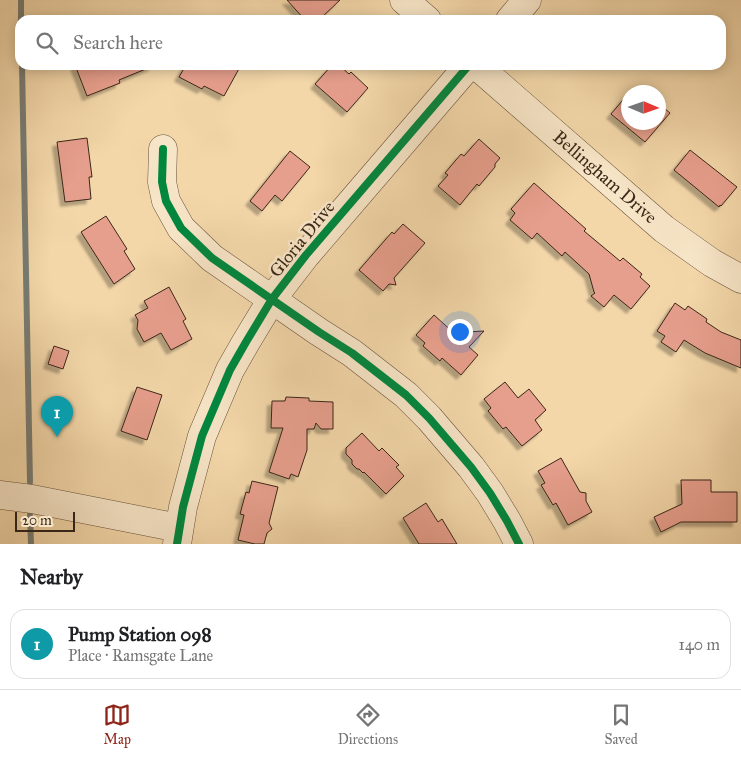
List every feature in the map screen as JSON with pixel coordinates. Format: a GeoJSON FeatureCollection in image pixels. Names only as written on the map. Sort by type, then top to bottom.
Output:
{"type":"FeatureCollection","features":[{"type":"Feature","properties":{"kind":"street"},"geometry":{"type":"LineString","coordinates":[[404,0],[421,15]]}},
{"type":"Feature","properties":{"kind":"street"},"geometry":{"type":"LineString","coordinates":[[514,15],[527,0]]}},
{"type":"Feature","properties":{"kind":"street","name":"Gloria Drive"},"geometry":{"type":"LineString","coordinates":[[178,536],[182,507],[202,436],[230,370],[272,299],[306,255],[465,70]]}},
{"type":"Feature","properties":{"kind":"street","name":"Bellingham Drive"},"geometry":{"type":"LineString","coordinates":[[482,70],[664,229],[712,263],[741,280]]}},
{"type":"Feature","properties":{"kind":"street"},"geometry":{"type":"LineString","coordinates":[[163,149],[162,182],[166,201],[181,228],[212,258],[352,353],[406,395],[429,418],[471,467],[490,493],[519,544]]}},
{"type":"Feature","properties":{"kind":"street"},"geometry":{"type":"LineString","coordinates":[[0,495],[32,499],[178,536]]}},
{"type":"Feature","properties":{"kind":"building"},"geometry":{"type":"Polygon","coordinates":[[[287,0],[340,0],[324,15],[300,15],[287,0]]]}},
{"type":"Feature","properties":{"kind":"building"},"geometry":{"type":"Polygon","coordinates":[[[77,70],[143,70],[119,80],[120,83],[87,96],[77,70]]]}},
{"type":"Feature","properties":{"kind":"building"},"geometry":{"type":"Polygon","coordinates":[[[183,70],[238,70],[224,96],[204,86],[202,89],[179,77],[183,70]]]}},
{"type":"Feature","properties":{"kind":"building"},"geometry":{"type":"Polygon","coordinates":[[[328,70],[345,70],[349,74],[351,72],[368,88],[347,112],[315,84],[328,70]]]}},
{"type":"Feature","properties":{"kind":"building"},"geometry":{"type":"Polygon","coordinates":[[[621,102],[621,122],[611,114],[621,102]]]}},
{"type":"Feature","properties":{"kind":"building"},"geometry":{"type":"Polygon","coordinates":[[[666,110],[670,113],[666,118],[666,110]]]}},
{"type":"Feature","properties":{"kind":"building"},"geometry":{"type":"Polygon","coordinates":[[[630,130],[655,130],[645,142],[630,130]]]}},
{"type":"Feature","properties":{"kind":"building"},"geometry":{"type":"Polygon","coordinates":[[[87,138],[92,177],[89,177],[91,199],[65,202],[57,142],[87,138]]]}},
{"type":"Feature","properties":{"kind":"building"},"geometry":{"type":"Polygon","coordinates":[[[479,139],[500,158],[479,186],[477,184],[460,205],[438,186],[448,175],[445,173],[461,154],[464,156],[479,139]]]}},
{"type":"Feature","properties":{"kind":"building"},"geometry":{"type":"Polygon","coordinates":[[[690,150],[737,187],[721,206],[719,207],[674,170],[690,150]]]}},
{"type":"Feature","properties":{"kind":"building"},"geometry":{"type":"Polygon","coordinates":[[[290,151],[310,167],[282,201],[275,195],[262,211],[250,201],[290,151]]]}},
{"type":"Feature","properties":{"kind":"building"},"geometry":{"type":"Polygon","coordinates":[[[534,183],[586,229],[584,231],[620,261],[623,258],[642,274],[640,277],[650,286],[631,309],[614,295],[604,307],[591,296],[595,293],[589,274],[565,252],[562,256],[537,233],[532,239],[510,220],[515,213],[511,209],[534,183]]]}},
{"type":"Feature","properties":{"kind":"building"},"geometry":{"type":"Polygon","coordinates":[[[106,216],[127,249],[124,251],[135,269],[114,284],[81,232],[106,216]]]}},
{"type":"Feature","properties":{"kind":"building"},"geometry":{"type":"Polygon","coordinates":[[[403,224],[425,243],[394,278],[396,285],[389,284],[383,291],[359,270],[392,232],[394,234],[403,224]]]}},
{"type":"Feature","properties":{"kind":"building"},"geometry":{"type":"Polygon","coordinates":[[[169,287],[186,319],[183,321],[192,339],[171,350],[161,333],[144,342],[137,329],[138,320],[135,315],[148,308],[144,301],[169,287]]]}},
{"type":"Feature","properties":{"kind":"building"},"geometry":{"type":"Polygon","coordinates":[[[675,303],[685,310],[688,306],[707,319],[706,322],[721,332],[741,340],[741,368],[705,353],[684,340],[676,352],[661,342],[665,336],[657,331],[675,303]]]}},
{"type":"Feature","properties":{"kind":"building"},"geometry":{"type":"Polygon","coordinates":[[[434,315],[455,334],[461,327],[466,332],[484,331],[469,347],[478,355],[461,375],[442,358],[440,361],[423,346],[425,343],[416,335],[434,315]]]}},
{"type":"Feature","properties":{"kind":"building"},"geometry":{"type":"Polygon","coordinates":[[[54,346],[69,351],[63,369],[48,364],[54,346]]]}},
{"type":"Feature","properties":{"kind":"building"},"geometry":{"type":"Polygon","coordinates":[[[505,382],[518,398],[529,389],[546,410],[535,420],[542,430],[522,446],[506,427],[503,429],[488,411],[491,408],[484,399],[505,382]]]}},
{"type":"Feature","properties":{"kind":"building"},"geometry":{"type":"Polygon","coordinates":[[[137,387],[162,395],[147,440],[121,431],[137,387]]]}},
{"type":"Feature","properties":{"kind":"building"},"geometry":{"type":"Polygon","coordinates":[[[286,397],[309,398],[309,401],[333,402],[333,429],[321,429],[316,423],[314,429],[307,429],[307,450],[298,477],[291,474],[289,479],[269,472],[283,428],[271,428],[272,401],[285,401],[286,397]]]}},
{"type":"Feature","properties":{"kind":"building"},"geometry":{"type":"Polygon","coordinates":[[[362,433],[379,451],[382,448],[399,465],[396,467],[404,476],[386,494],[364,472],[352,464],[352,460],[346,454],[346,448],[362,433]]]}},
{"type":"Feature","properties":{"kind":"building"},"geometry":{"type":"Polygon","coordinates":[[[561,458],[580,492],[586,493],[586,501],[592,512],[568,525],[556,503],[553,505],[541,485],[545,483],[538,471],[561,458]]]}},
{"type":"Feature","properties":{"kind":"building"},"geometry":{"type":"Polygon","coordinates":[[[681,480],[711,480],[711,492],[737,492],[737,522],[681,522],[661,532],[654,517],[682,504],[681,480]]]}},
{"type":"Feature","properties":{"kind":"building"},"geometry":{"type":"Polygon","coordinates":[[[252,481],[278,487],[269,523],[272,529],[267,533],[264,544],[238,540],[244,515],[240,514],[246,492],[249,493],[252,481]]]}},
{"type":"Feature","properties":{"kind":"building"},"geometry":{"type":"Polygon","coordinates":[[[426,503],[438,522],[442,519],[457,544],[419,544],[403,518],[426,503]]]}},
{"type":"Feature","properties":{"kind":"waterway"},"geometry":{"type":"LineString","coordinates":[[21,0],[21,15]]}},
{"type":"Feature","properties":{"kind":"waterway"},"geometry":{"type":"LineString","coordinates":[[22,70],[30,482]]}},
{"type":"Feature","properties":{"kind":"waterway"},"geometry":{"type":"LineString","coordinates":[[30,515],[31,544]]}},
{"type":"Feature","properties":{"kind":"cycle path"},"geometry":{"type":"LineString","coordinates":[[177,544],[183,507],[202,436],[230,370],[272,299],[306,255],[465,70]]}},
{"type":"Feature","properties":{"kind":"cycle path"},"geometry":{"type":"LineString","coordinates":[[163,149],[162,182],[166,201],[181,228],[212,258],[352,353],[406,395],[429,418],[471,467],[490,493],[519,544]]}},
{"type":"Feature","properties":{"kind":"place","name":"Pump Station 098"},"geometry":{"type":"Point","coordinates":[57,437]}}]}
